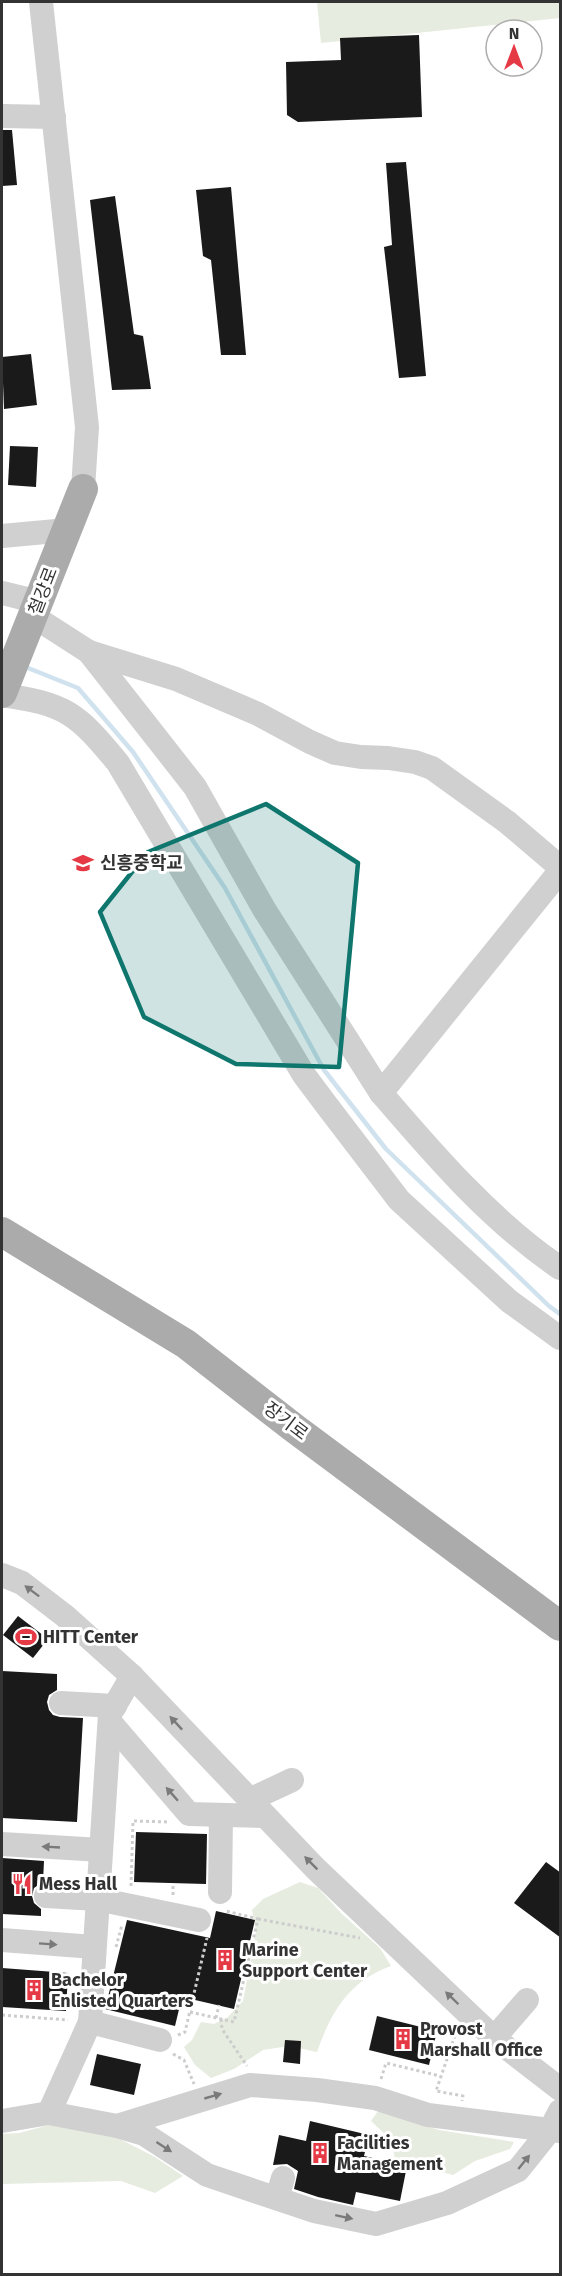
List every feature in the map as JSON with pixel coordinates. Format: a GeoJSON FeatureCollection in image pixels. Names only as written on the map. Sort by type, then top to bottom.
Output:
{"type":"FeatureCollection","features":[{"type":"Feature","properties":{"kind":"main road","name":"철강로"},"geometry":{"type":"LineString","coordinates":[[2,692],[83,489]]}},
{"type":"Feature","properties":{"kind":"main road","name":"장기로"},"geometry":{"type":"LineString","coordinates":[[2,1232],[186,1344],[294,1428],[560,1625]]}},
{"type":"Feature","properties":{"kind":"street"},"geometry":{"type":"LineString","coordinates":[[41,2],[87,427],[83,489]]}},
{"type":"Feature","properties":{"kind":"street"},"geometry":{"type":"LineString","coordinates":[[2,116],[54,117]]}},
{"type":"Feature","properties":{"kind":"street"},"geometry":{"type":"LineString","coordinates":[[2,536],[66,530]]}},
{"type":"Feature","properties":{"kind":"street"},"geometry":{"type":"LineString","coordinates":[[2,593],[89,652],[176,679],[258,714],[335,753],[415,762],[432,768],[507,822],[561,869],[381,1093]]}},
{"type":"Feature","properties":{"kind":"street"},"geometry":{"type":"LineString","coordinates":[[89,652],[195,787],[264,909],[381,1093],[420,1139],[497,1219],[561,1268]]}},
{"type":"Feature","properties":{"kind":"street"},"geometry":{"type":"LineString","coordinates":[[2,692],[63,709],[80,719],[95,735],[118,763],[304,1075],[399,1200],[509,1301],[561,1338]]}},
{"type":"Feature","properties":{"kind":"street"},"geometry":{"type":"LineString","coordinates":[[2,1575],[22,1583],[65,1616],[132,1676],[256,1808],[385,1934],[494,2038],[561,2089]]}},
{"type":"Feature","properties":{"kind":"street"},"geometry":{"type":"LineString","coordinates":[[49,2113],[90,2022],[112,1714],[132,1676]]}},
{"type":"Feature","properties":{"kind":"street"},"geometry":{"type":"LineString","coordinates":[[61,1703],[112,1714],[189,1814],[221,1815],[256,1808],[292,1780]]}},
{"type":"Feature","properties":{"kind":"street"},"geometry":{"type":"LineString","coordinates":[[221,1815],[226,1891]]}},
{"type":"Feature","properties":{"kind":"street"},"geometry":{"type":"LineString","coordinates":[[2,1844],[101,1850]]}},
{"type":"Feature","properties":{"kind":"street"},"geometry":{"type":"LineString","coordinates":[[46,1896],[97,1899],[204,1926]]}},
{"type":"Feature","properties":{"kind":"street"},"geometry":{"type":"LineString","coordinates":[[2,1940],[94,1947]]}},
{"type":"Feature","properties":{"kind":"street"},"geometry":{"type":"LineString","coordinates":[[494,2038],[527,2000]]}},
{"type":"Feature","properties":{"kind":"street"},"geometry":{"type":"LineString","coordinates":[[90,2022],[165,2046]]}},
{"type":"Feature","properties":{"kind":"street"},"geometry":{"type":"LineString","coordinates":[[117,2126],[250,2085],[317,2090],[375,2098],[428,2115],[458,2120],[557,2124]]}},
{"type":"Feature","properties":{"kind":"street"},"geometry":{"type":"LineString","coordinates":[[2,2121],[49,2113],[117,2126],[144,2134],[207,2175],[280,2188],[314,2211],[376,2224],[447,2203],[518,2170],[557,2124]]}},
{"type":"Feature","properties":{"kind":"path"},"geometry":{"type":"LineString","coordinates":[[131,1890],[133,1821],[153,1821]]}},
{"type":"Feature","properties":{"kind":"path"},"geometry":{"type":"LineString","coordinates":[[226,1891],[258,1919],[368,1939],[385,1934]]}},
{"type":"Feature","properties":{"kind":"path"},"geometry":{"type":"LineString","coordinates":[[190,2012],[234,2022],[258,1919]]}},
{"type":"Feature","properties":{"kind":"path"},"geometry":{"type":"LineString","coordinates":[[195,2086],[184,2060],[165,2046],[185,2032],[204,1926]]}},
{"type":"Feature","properties":{"kind":"path"},"geometry":{"type":"LineString","coordinates":[[216,2018],[219,2005]]}},
{"type":"Feature","properties":{"kind":"path"},"geometry":{"type":"LineString","coordinates":[[458,2120],[463,2096],[435,2091],[454,2033],[469,2014]]}},
{"type":"Feature","properties":{"kind":"path"},"geometry":{"type":"LineString","coordinates":[[2,2015],[90,2022]]}},
{"type":"Feature","properties":{"kind":"path"},"geometry":{"type":"LineString","coordinates":[[221,2019],[222,2029],[247,2063]]}},
{"type":"Feature","properties":{"kind":"path"},"geometry":{"type":"LineString","coordinates":[[434,2047],[448,2051]]}},
{"type":"Feature","properties":{"kind":"path"},"geometry":{"type":"LineString","coordinates":[[375,2098],[386,2063],[440,2076]]}},
{"type":"Feature","properties":{"kind":"highlighted area"},"geometry":{"type":"Polygon","coordinates":[[[266,804],[358,863],[339,1067],[236,1064],[144,1017],[100,912],[148,852],[266,804]]]}},
{"type":"Feature","properties":{"kind":"shaded area"},"geometry":{"type":"Polygon","coordinates":[[[317,2],[560,2],[560,18],[484,18],[484,26],[321,43],[317,2]]]}},
{"type":"Feature","properties":{"kind":"shaded area"},"geometry":{"type":"Polygon","coordinates":[[[300,1882],[318,1888],[341,1913],[380,1948],[391,1966],[376,1972],[353,1989],[335,2011],[317,2052],[289,2046],[263,2050],[234,2069],[211,2078],[195,2065],[184,2047],[192,2040],[201,2022],[214,2024],[228,2017],[243,2001],[256,1931],[252,1910],[263,1899],[300,1882]]]}},
{"type":"Feature","properties":{"kind":"shaded area"},"geometry":{"type":"Polygon","coordinates":[[[378,2111],[439,2130],[514,2142],[510,2149],[475,2161],[453,2175],[395,2159],[391,2140],[371,2121],[378,2111]]]}},
{"type":"Feature","properties":{"kind":"shaded area"},"geometry":{"type":"Polygon","coordinates":[[[53,2124],[108,2133],[155,2157],[183,2176],[155,2193],[121,2181],[2,2184],[2,2134],[19,2133],[53,2124]]]}},
{"type":"Feature","properties":{"kind":"building"},"geometry":{"type":"Polygon","coordinates":[[[419,35],[422,117],[298,122],[287,115],[286,62],[341,60],[340,38],[419,35]]]}},
{"type":"Feature","properties":{"kind":"building"},"geometry":{"type":"Polygon","coordinates":[[[2,130],[12,130],[17,185],[2,186],[2,130]]]}},
{"type":"Feature","properties":{"kind":"building"},"geometry":{"type":"Polygon","coordinates":[[[406,162],[426,376],[399,378],[384,247],[392,245],[386,163],[406,162]]]}},
{"type":"Feature","properties":{"kind":"building"},"geometry":{"type":"Polygon","coordinates":[[[231,187],[246,355],[221,355],[211,260],[203,256],[196,190],[231,187]]]}},
{"type":"Feature","properties":{"kind":"building"},"geometry":{"type":"Polygon","coordinates":[[[115,196],[134,334],[143,336],[151,389],[112,390],[90,200],[115,196]]]}},
{"type":"Feature","properties":{"kind":"building"},"geometry":{"type":"Polygon","coordinates":[[[31,354],[37,405],[4,409],[2,357],[31,354]]]}},
{"type":"Feature","properties":{"kind":"building"},"geometry":{"type":"Polygon","coordinates":[[[10,446],[38,447],[36,487],[8,485],[10,446]]]}},
{"type":"Feature","properties":{"kind":"building","name":"HITT Center"},"geometry":{"type":"Polygon","coordinates":[[[18,1616],[48,1639],[33,1658],[3,1635],[18,1616]]]}},
{"type":"Feature","properties":{"kind":"building"},"geometry":{"type":"Polygon","coordinates":[[[2,1671],[57,1674],[57,1690],[49,1695],[47,1702],[49,1710],[53,1715],[60,1717],[83,1718],[77,1822],[2,1818],[2,1671]]]}},
{"type":"Feature","properties":{"kind":"building"},"geometry":{"type":"Polygon","coordinates":[[[136,1832],[207,1834],[206,1884],[134,1882],[136,1832]]]}},
{"type":"Feature","properties":{"kind":"building","name":"Mess Hall"},"geometry":{"type":"Polygon","coordinates":[[[2,1858],[44,1861],[43,1882],[34,1888],[32,1896],[34,1903],[41,1909],[41,1916],[2,1914],[2,1858]]]}},
{"type":"Feature","properties":{"kind":"building"},"geometry":{"type":"Polygon","coordinates":[[[546,1862],[561,1873],[561,1938],[514,1903],[546,1862]]]}},
{"type":"Feature","properties":{"kind":"building"},"geometry":{"type":"Polygon","coordinates":[[[216,1911],[255,1920],[234,2009],[182,1997],[175,2026],[105,2009],[127,1920],[210,1938],[216,1911]]]}},
{"type":"Feature","properties":{"kind":"building","name":"Bachelor Enlisted Quarters"},"geometry":{"type":"Polygon","coordinates":[[[2,1968],[68,1973],[66,2011],[2,2007],[2,1968]]]}},
{"type":"Feature","properties":{"kind":"building","name":"Provost Marshall Office"},"geometry":{"type":"Polygon","coordinates":[[[377,2016],[437,2031],[429,2065],[369,2050],[377,2016]]]}},
{"type":"Feature","properties":{"kind":"building"},"geometry":{"type":"Polygon","coordinates":[[[285,2040],[301,2041],[300,2064],[283,2062],[285,2040]]]}},
{"type":"Feature","properties":{"kind":"building"},"geometry":{"type":"Polygon","coordinates":[[[97,2054],[141,2064],[134,2095],[90,2085],[97,2054]]]}},
{"type":"Feature","properties":{"kind":"building","name":"Facilities Management"},"geometry":{"type":"Polygon","coordinates":[[[310,2121],[369,2135],[364,2156],[407,2166],[400,2201],[356,2192],[353,2205],[294,2189],[298,2171],[287,2164],[273,2165],[279,2135],[306,2141],[310,2121]]]}},
{"type":"Feature","properties":{"kind":"waterway"},"geometry":{"type":"LineString","coordinates":[[23,666],[78,688],[133,752],[225,888],[324,1070],[386,1149],[560,1314]]}},
{"type":"Feature","properties":{"kind":"place","name":"신흥중학교"},"geometry":{"type":"Point","coordinates":[83,863]}},
{"type":"Feature","properties":{"kind":"place","name":"HITT Center"},"geometry":{"type":"Point","coordinates":[26,1637]}},
{"type":"Feature","properties":{"kind":"place","name":"Mess Hall"},"geometry":{"type":"Point","coordinates":[22,1884]}},
{"type":"Feature","properties":{"kind":"place","name":"Marine Support Center"},"geometry":{"type":"Point","coordinates":[225,1960]}},
{"type":"Feature","properties":{"kind":"place","name":"Bachelor Enlisted Quarters"},"geometry":{"type":"Point","coordinates":[34,1990]}},
{"type":"Feature","properties":{"kind":"place","name":"Provost Marshall Office"},"geometry":{"type":"Point","coordinates":[403,2039]}},
{"type":"Feature","properties":{"kind":"place","name":"Facilities Management"},"geometry":{"type":"Point","coordinates":[320,2153]}}]}
